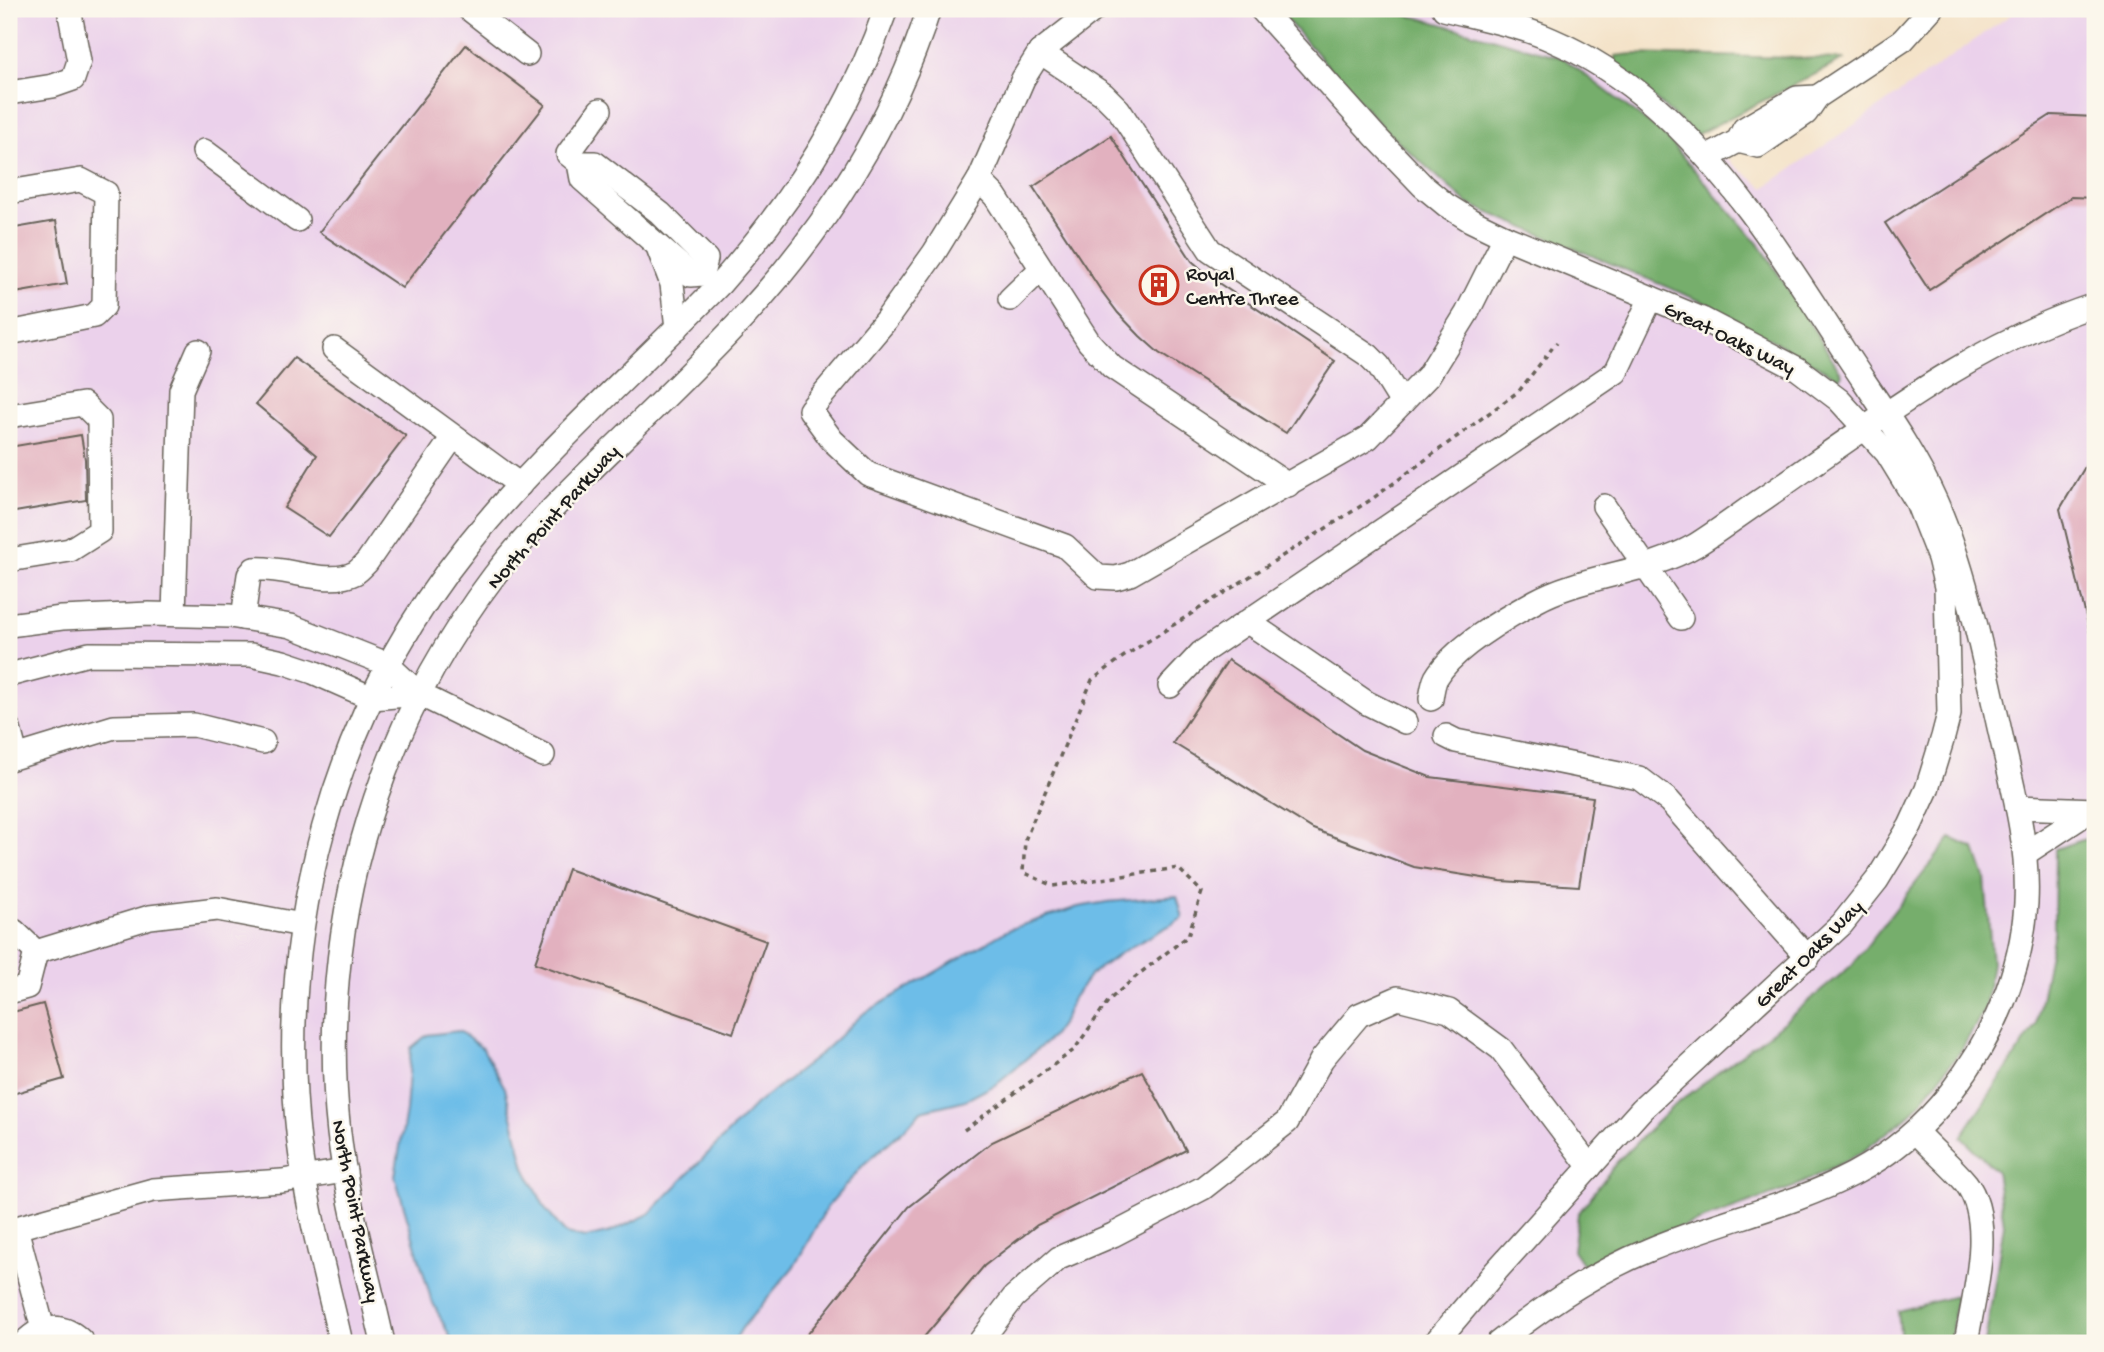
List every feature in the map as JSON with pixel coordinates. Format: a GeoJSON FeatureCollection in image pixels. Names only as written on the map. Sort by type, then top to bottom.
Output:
{"type":"FeatureCollection","features":[{"type":"Feature","properties":{"kind":"street"},"geometry":{"type":"LineString","coordinates":[[9,93],[52,86],[73,79],[79,61],[69,9]]}},
{"type":"Feature","properties":{"kind":"street"},"geometry":{"type":"LineString","coordinates":[[470,9],[527,54]]}},
{"type":"Feature","properties":{"kind":"street","name":"North Point Parkway"},"geometry":{"type":"LineString","coordinates":[[341,1343],[304,1178],[295,1100],[294,1057],[295,985],[302,925],[317,849],[344,763],[387,664],[439,583],[520,485],[677,328],[708,282],[743,258],[803,179],[855,85],[886,9]]}},
{"type":"Feature","properties":{"kind":"street","name":"North Point Parkway"},"geometry":{"type":"LineString","coordinates":[[383,1343],[345,1171],[335,1047],[335,998],[345,919],[357,855],[378,790],[419,694],[441,653],[523,541],[746,316],[803,247],[850,179],[869,146],[910,61],[929,9]]}},
{"type":"Feature","properties":{"kind":"street"},"geometry":{"type":"LineString","coordinates":[[1095,9],[1040,52],[1023,79],[979,180],[934,253],[886,320],[810,410],[832,440],[867,474],[1065,546],[1098,577],[1115,578],[1130,573],[1368,438],[1428,376],[1467,313],[1505,237]]}},
{"type":"Feature","properties":{"kind":"street","name":"Great Oaks Way"},"geometry":{"type":"LineString","coordinates":[[1262,9],[1376,137],[1423,186],[1446,205],[1505,237],[1749,342],[1798,369],[1839,400],[1887,453],[1917,502],[1939,558],[1946,587],[1948,714],[1936,763],[1910,827],[1860,903],[1808,958],[1642,1109],[1435,1343]]}},
{"type":"Feature","properties":{"kind":"street"},"geometry":{"type":"LineString","coordinates":[[1444,9],[1549,38],[1598,63],[1653,104],[1708,157],[1789,268],[1900,435],[1935,500],[1958,561],[2026,853],[2026,907],[2015,972],[1985,1041],[1952,1091],[1916,1132],[1891,1152],[1840,1182],[1777,1207],[1647,1250],[1529,1318],[1498,1343]]}},
{"type":"Feature","properties":{"kind":"street"},"geometry":{"type":"LineString","coordinates":[[1708,157],[1738,141],[1744,129],[1797,98],[1817,97],[1903,40],[1931,9]]}},
{"type":"Feature","properties":{"kind":"street"},"geometry":{"type":"LineString","coordinates":[[1040,52],[1103,94],[1119,110],[1210,250],[1368,355],[1379,366],[1402,402]]}},
{"type":"Feature","properties":{"kind":"street"},"geometry":{"type":"LineString","coordinates":[[579,163],[582,179],[691,275],[708,282],[706,259],[660,213],[595,163],[579,163],[568,154],[600,110]]}},
{"type":"Feature","properties":{"kind":"street"},"geometry":{"type":"LineString","coordinates":[[204,151],[296,220]]}},
{"type":"Feature","properties":{"kind":"street"},"geometry":{"type":"LineString","coordinates":[[9,192],[81,180],[106,193],[106,205],[104,306],[94,316],[9,333]]}},
{"type":"Feature","properties":{"kind":"street"},"geometry":{"type":"LineString","coordinates":[[979,180],[995,196],[1089,342],[1112,366],[1288,485]]}},
{"type":"Feature","properties":{"kind":"street"},"geometry":{"type":"LineString","coordinates":[[656,244],[672,284],[677,328]]}},
{"type":"Feature","properties":{"kind":"street"},"geometry":{"type":"LineString","coordinates":[[1010,299],[1041,269]]}},
{"type":"Feature","properties":{"kind":"street"},"geometry":{"type":"LineString","coordinates":[[1170,685],[1201,653],[1616,372],[1651,298]]}},
{"type":"Feature","properties":{"kind":"street"},"geometry":{"type":"LineString","coordinates":[[1431,699],[1435,679],[1456,655],[1497,623],[1549,594],[1646,566],[1694,545],[1866,427],[1975,357],[2056,318],[2095,305]]}},
{"type":"Feature","properties":{"kind":"street"},"geometry":{"type":"LineString","coordinates":[[334,349],[520,485]]}},
{"type":"Feature","properties":{"kind":"street"},"geometry":{"type":"LineString","coordinates":[[174,614],[181,390],[198,351]]}},
{"type":"Feature","properties":{"kind":"street"},"geometry":{"type":"LineString","coordinates":[[9,416],[82,404],[99,420],[100,531],[70,550],[9,560]]}},
{"type":"Feature","properties":{"kind":"street"},"geometry":{"type":"LineString","coordinates":[[243,618],[249,575],[254,569],[266,568],[336,579],[355,573],[368,562],[453,437]]}},
{"type":"Feature","properties":{"kind":"street"},"geometry":{"type":"LineString","coordinates":[[1604,506],[1681,618]]}},
{"type":"Feature","properties":{"kind":"street"},"geometry":{"type":"LineString","coordinates":[[9,625],[62,618],[174,614],[243,618],[291,626],[387,664],[419,694],[543,755]]}},
{"type":"Feature","properties":{"kind":"street"},"geometry":{"type":"LineString","coordinates":[[1248,622],[1367,703],[1405,722]]}},
{"type":"Feature","properties":{"kind":"street"},"geometry":{"type":"LineString","coordinates":[[9,675],[89,654],[251,655],[313,672],[372,698],[419,694]]}},
{"type":"Feature","properties":{"kind":"street"},"geometry":{"type":"LineString","coordinates":[[9,729],[13,757],[119,727],[194,725],[263,741]]}},
{"type":"Feature","properties":{"kind":"street"},"geometry":{"type":"LineString","coordinates":[[1446,737],[1639,778],[1669,801],[1808,958]]}},
{"type":"Feature","properties":{"kind":"street"},"geometry":{"type":"LineString","coordinates":[[2017,807],[2093,810]]}},
{"type":"Feature","properties":{"kind":"street"},"geometry":{"type":"LineString","coordinates":[[2026,853],[2093,810]]}},
{"type":"Feature","properties":{"kind":"street"},"geometry":{"type":"LineString","coordinates":[[36,952],[150,917],[217,909],[302,925]]}},
{"type":"Feature","properties":{"kind":"street"},"geometry":{"type":"LineString","coordinates":[[9,932],[13,931],[36,952]]}},
{"type":"Feature","properties":{"kind":"street"},"geometry":{"type":"LineString","coordinates":[[9,992],[27,987],[36,952]]}},
{"type":"Feature","properties":{"kind":"street"},"geometry":{"type":"LineString","coordinates":[[979,1343],[1014,1297],[1059,1258],[1113,1235],[1203,1188],[1287,1122],[1322,1059],[1359,1015],[1398,998],[1449,1011],[1501,1049],[1590,1167]]}},
{"type":"Feature","properties":{"kind":"street"},"geometry":{"type":"LineString","coordinates":[[1916,1132],[1966,1184],[1976,1201],[1981,1219],[1980,1257],[1966,1343]]}},
{"type":"Feature","properties":{"kind":"street"},"geometry":{"type":"LineString","coordinates":[[43,1329],[12,1229],[153,1190],[304,1178],[345,1171]]}},
{"type":"Feature","properties":{"kind":"street"},"geometry":{"type":"LineString","coordinates":[[24,1343],[31,1335],[43,1329],[58,1328],[71,1332],[82,1343]]}},
{"type":"Feature","properties":{"kind":"path"},"geometry":{"type":"LineString","coordinates":[[964,1130],[1074,1050],[1109,1000],[1188,936],[1202,892],[1178,868],[1053,886],[1023,872],[1025,840],[1092,680],[1123,657],[1372,499],[1520,391],[1557,342]]}},
{"type":"Feature","properties":{"kind":"shaded area"},"geometry":{"type":"Polygon","coordinates":[[[9,9],[1498,9],[1614,64],[1696,135],[1764,188],[2019,9],[2095,16],[2095,1343],[1951,1343],[1954,1297],[1898,1311],[1901,1343],[9,1343],[9,9]]]}},
{"type":"Feature","properties":{"kind":"green space"},"geometry":{"type":"Polygon","coordinates":[[[1277,9],[1378,9],[1563,58],[1663,134],[1762,248],[1842,374],[1839,378],[1710,305],[1468,204],[1383,128],[1277,9]]]}},
{"type":"Feature","properties":{"kind":"green space"},"geometry":{"type":"Polygon","coordinates":[[[1632,54],[1845,59],[1696,135],[1614,64],[1615,56],[1632,54]]]}},
{"type":"Feature","properties":{"kind":"green space"},"geometry":{"type":"Polygon","coordinates":[[[2095,836],[2095,1343],[1985,1343],[2004,1224],[1996,1171],[1961,1137],[2036,1025],[2054,932],[2055,849],[2095,836]]]}},
{"type":"Feature","properties":{"kind":"green space"},"geometry":{"type":"Polygon","coordinates":[[[1951,838],[1975,849],[1985,878],[1992,963],[1985,1008],[1962,1049],[1912,1113],[1861,1153],[1794,1187],[1583,1265],[1573,1250],[1578,1214],[1617,1162],[1671,1108],[1774,1030],[1851,966],[1951,838]]]}},
{"type":"Feature","properties":{"kind":"green space"},"geometry":{"type":"Polygon","coordinates":[[[1955,1296],[1951,1343],[1901,1343],[1898,1311],[1955,1296]]]}},
{"type":"Feature","properties":{"kind":"water"},"geometry":{"type":"Polygon","coordinates":[[[1177,896],[1183,918],[1122,952],[1090,975],[1073,998],[1064,1020],[1052,1037],[995,1085],[966,1100],[921,1111],[908,1126],[864,1164],[827,1207],[795,1265],[742,1328],[733,1343],[453,1343],[431,1299],[395,1176],[406,1111],[411,1048],[427,1035],[459,1031],[483,1049],[505,1088],[525,1168],[546,1210],[566,1234],[586,1238],[611,1232],[649,1214],[756,1104],[817,1057],[863,1014],[1010,929],[1078,907],[1177,896]]]}},
{"type":"Feature","properties":{"kind":"building"},"geometry":{"type":"Polygon","coordinates":[[[466,45],[545,105],[402,288],[319,232],[466,45]]]}},
{"type":"Feature","properties":{"kind":"building"},"geometry":{"type":"Polygon","coordinates":[[[2051,115],[2095,117],[2095,198],[2071,197],[1929,290],[1885,223],[2051,115]]]}},
{"type":"Feature","properties":{"kind":"building","name":"Royal Centre Three"},"geometry":{"type":"Polygon","coordinates":[[[1111,136],[1192,261],[1214,280],[1335,361],[1286,433],[1159,353],[1140,336],[1100,289],[1033,187],[1111,136]]]}},
{"type":"Feature","properties":{"kind":"building"},"geometry":{"type":"Polygon","coordinates":[[[56,221],[67,284],[9,294],[9,229],[56,221]]]}},
{"type":"Feature","properties":{"kind":"building"},"geometry":{"type":"Polygon","coordinates":[[[294,358],[406,436],[329,537],[284,508],[317,455],[256,404],[294,358]]]}},
{"type":"Feature","properties":{"kind":"building"},"geometry":{"type":"Polygon","coordinates":[[[81,435],[85,459],[86,500],[9,513],[9,447],[81,435]]]}},
{"type":"Feature","properties":{"kind":"building"},"geometry":{"type":"Polygon","coordinates":[[[2095,450],[2095,632],[2090,633],[2060,509],[2095,450]]]}},
{"type":"Feature","properties":{"kind":"building"},"geometry":{"type":"Polygon","coordinates":[[[1228,660],[1362,750],[1430,777],[1593,797],[1579,886],[1501,881],[1414,867],[1313,829],[1173,743],[1228,660]]]}},
{"type":"Feature","properties":{"kind":"building"},"geometry":{"type":"Polygon","coordinates":[[[568,869],[766,941],[733,1033],[535,963],[568,869]]]}},
{"type":"Feature","properties":{"kind":"building"},"geometry":{"type":"Polygon","coordinates":[[[43,1004],[64,1079],[9,1095],[9,1013],[43,1004]]]}},
{"type":"Feature","properties":{"kind":"building"},"geometry":{"type":"Polygon","coordinates":[[[1142,1071],[1186,1150],[1037,1225],[984,1266],[919,1343],[818,1343],[807,1335],[909,1207],[992,1142],[1142,1071]]]}},
{"type":"Feature","properties":{"kind":"place","name":"Royal Centre Three"},"geometry":{"type":"Point","coordinates":[1159,285]}}]}
